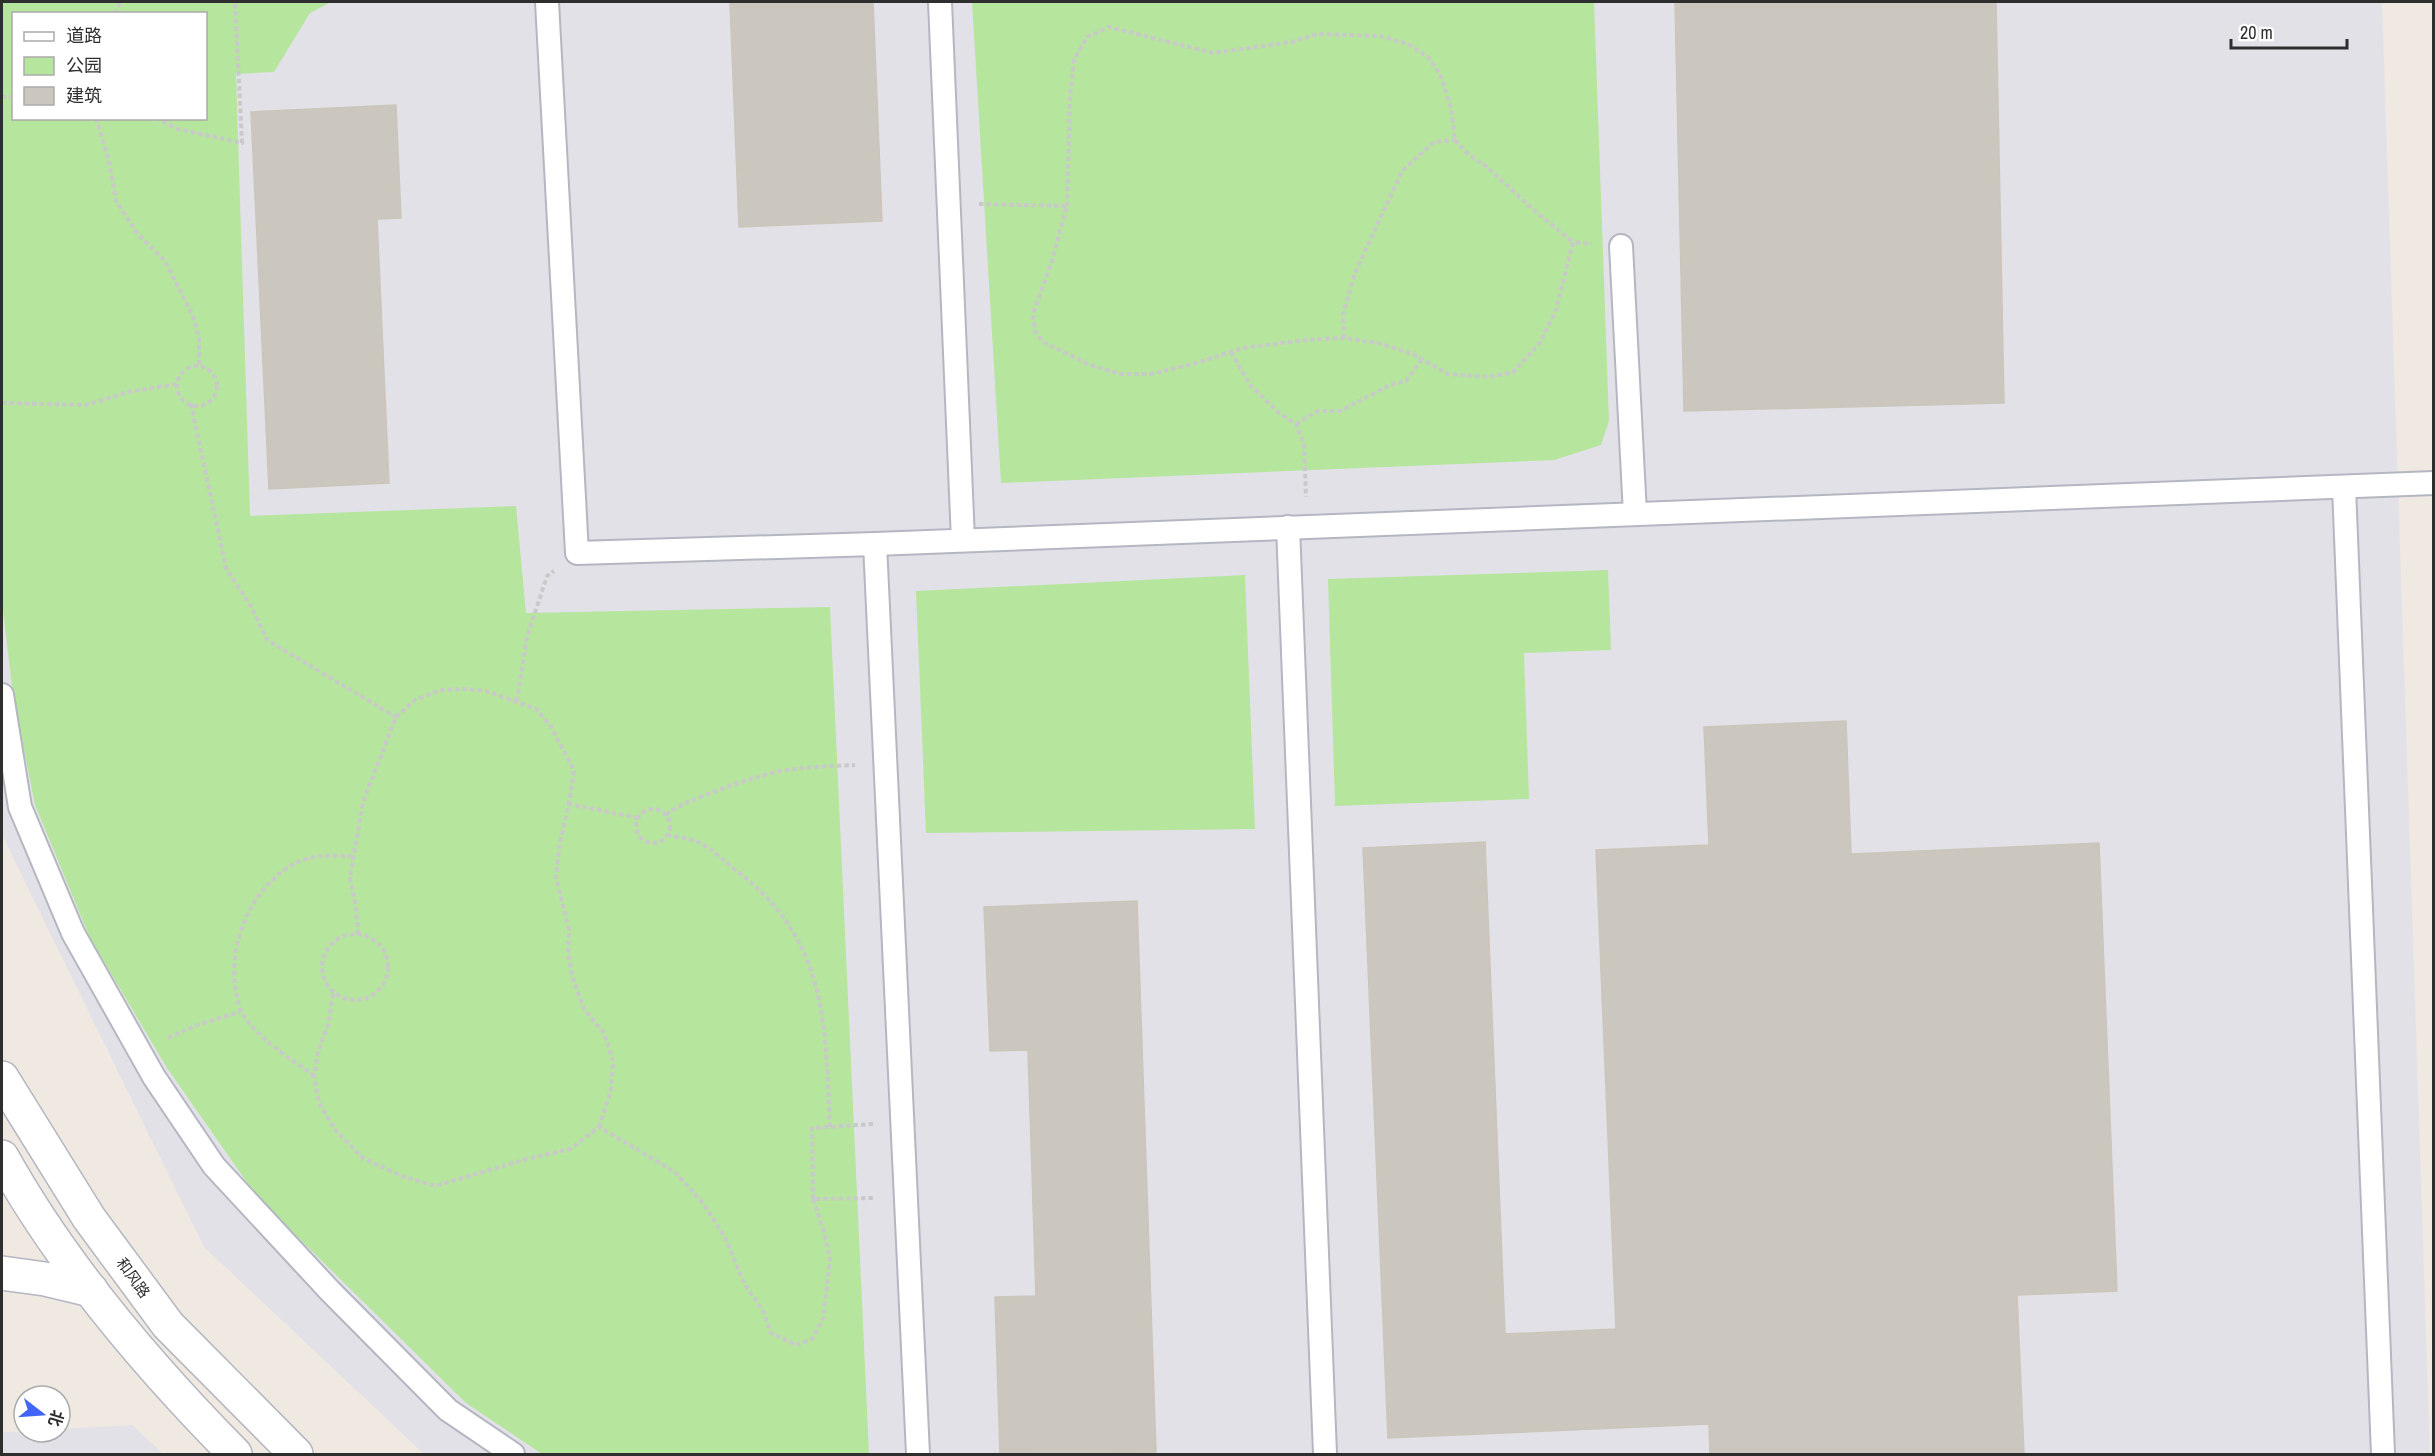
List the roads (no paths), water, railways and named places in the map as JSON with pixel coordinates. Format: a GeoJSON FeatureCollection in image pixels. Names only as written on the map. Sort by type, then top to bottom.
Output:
{"type":"FeatureCollection","features":[{"type":"Feature","properties":{"kind":"street","name":"和风路"},"geometry":{"type":"LineString","coordinates":[[2,1078],[89,1218],[168,1324],[296,1455]]}},
{"type":"Feature","properties":{"kind":"street"},"geometry":{"type":"LineString","coordinates":[[2,1157],[22,1193],[110,1316],[189,1408],[235,1455]]}},
{"type":"Feature","properties":{"kind":"street"},"geometry":{"type":"LineString","coordinates":[[2,1273],[45,1279],[92,1290]]}},
{"type":"Feature","properties":{"kind":"lane"},"geometry":{"type":"LineString","coordinates":[[547,2],[577,553],[875,544],[2433,483]]}},
{"type":"Feature","properties":{"kind":"lane"},"geometry":{"type":"LineString","coordinates":[[940,2],[963,540]]}},
{"type":"Feature","properties":{"kind":"lane"},"geometry":{"type":"LineString","coordinates":[[1621,246],[1635,514]]}},
{"type":"Feature","properties":{"kind":"lane"},"geometry":{"type":"LineString","coordinates":[[2344,487],[2383,1455]]}},
{"type":"Feature","properties":{"kind":"lane"},"geometry":{"type":"LineString","coordinates":[[1298,526],[1325,1455]]}},
{"type":"Feature","properties":{"kind":"lane"},"geometry":{"type":"LineString","coordinates":[[875,544],[918,1455]]}},
{"type":"Feature","properties":{"kind":"lane"},"geometry":{"type":"LineString","coordinates":[[2,694],[20,807],[73,933],[154,1077],[214,1166],[330,1291],[448,1410],[513,1455]]}}]}
